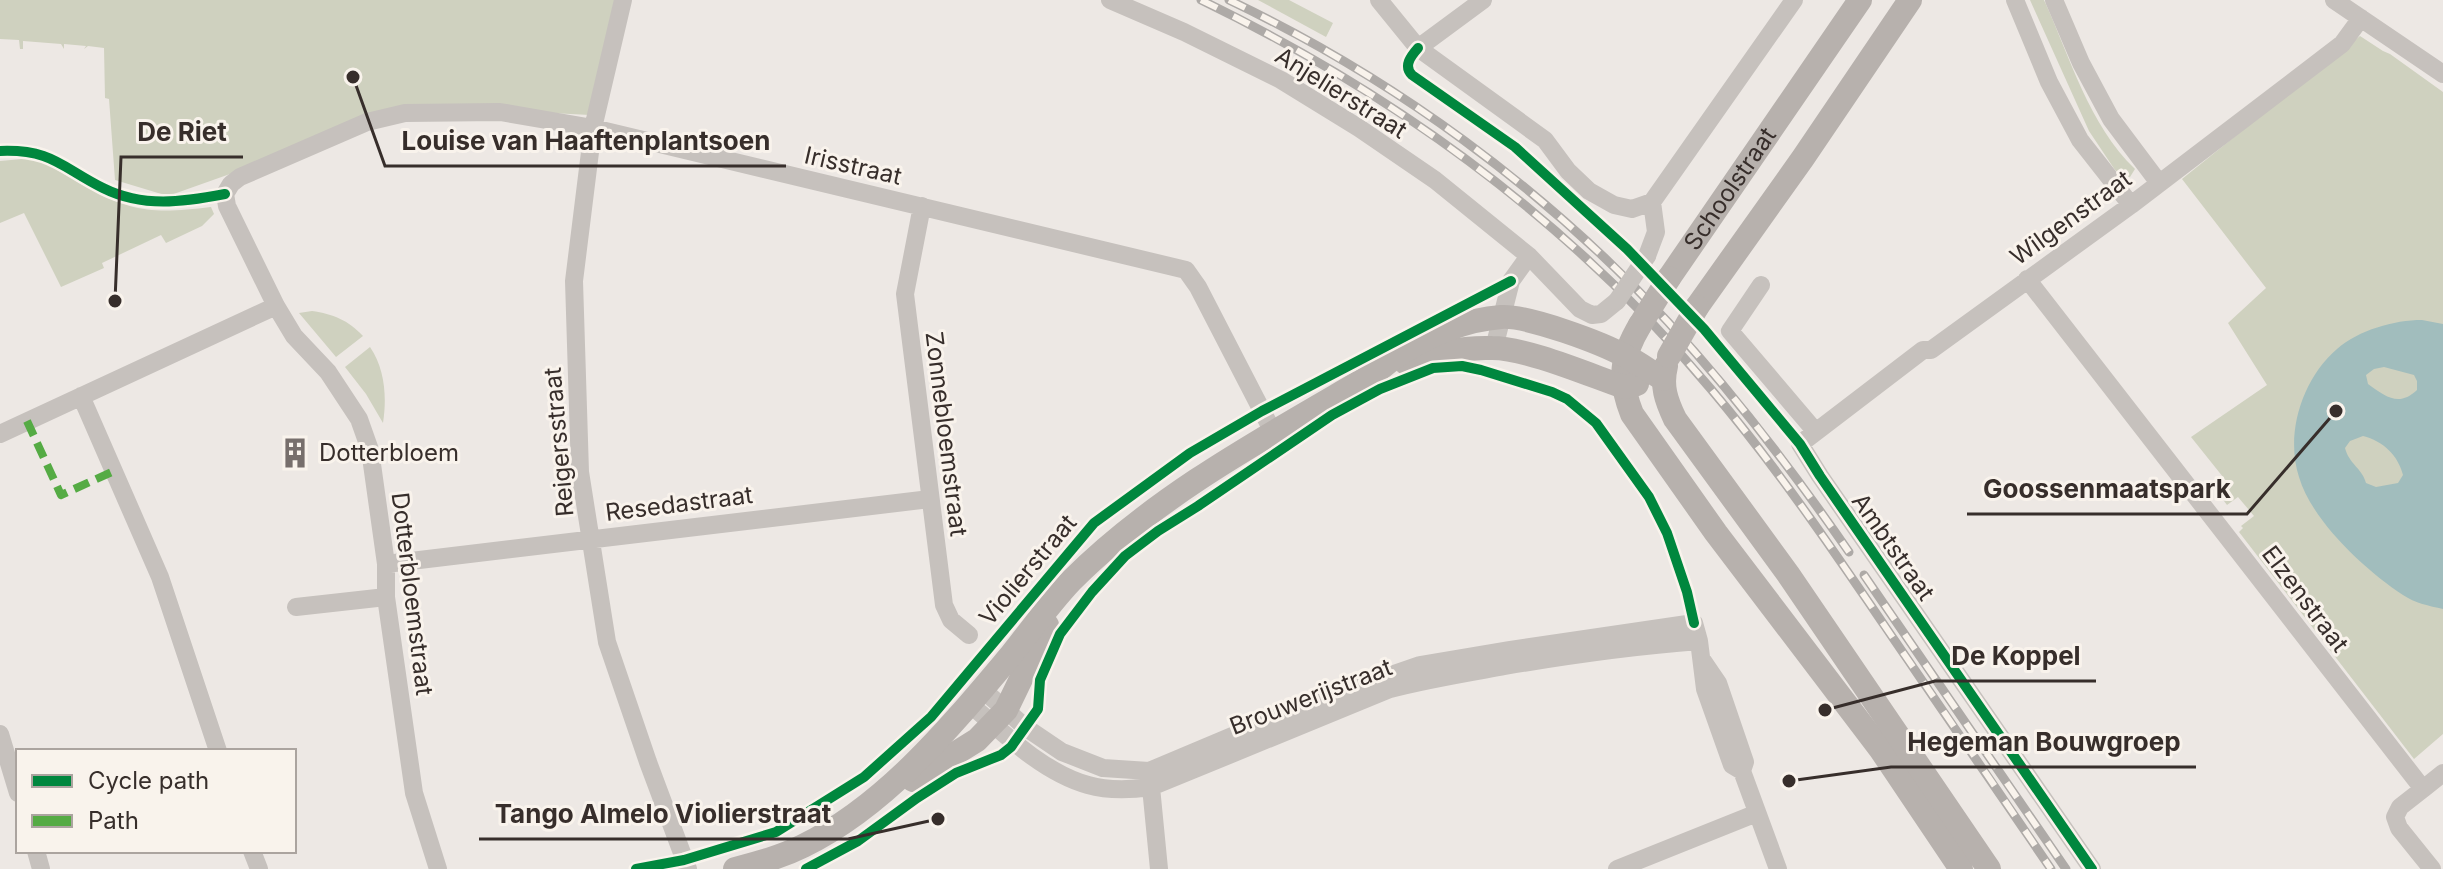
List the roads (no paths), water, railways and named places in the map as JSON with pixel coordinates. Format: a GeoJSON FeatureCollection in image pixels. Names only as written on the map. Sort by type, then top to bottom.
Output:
{"type":"FeatureCollection","features":[{"type":"Feature","properties":{"kind":"main road","name":"Schoolstraat"},"geometry":{"type":"LineString","coordinates":[[1666,368],[1697,307],[1910,0]]}},
{"type":"Feature","properties":{"kind":"main road","name":"Schoolstraat"},"geometry":{"type":"LineString","coordinates":[[1624,387],[1624,355],[1640,325],[1851,3]]}},
{"type":"Feature","properties":{"kind":"main road","name":"Violierstraat"},"geometry":{"type":"LineString","coordinates":[[735,869],[805,846],[881,793],[946,731],[1071,581],[1124,534],[1201,478],[1273,432],[1376,373],[1429,337],[1463,323],[1503,317],[1525,318],[1666,368]]}},
{"type":"Feature","properties":{"kind":"main road","name":"Violierstraat"},"geometry":{"type":"LineString","coordinates":[[1376,373],[1427,355],[1459,349],[1494,348],[1526,354],[1624,387]]}},
{"type":"Feature","properties":{"kind":"main road"},"geometry":{"type":"LineString","coordinates":[[1961,869],[1881,750],[1716,533],[1632,414],[1624,387],[1666,368],[1667,401],[1675,419],[1788,574],[1989,869]]}},
{"type":"Feature","properties":{"kind":"main road","name":"Violierstraat"},"geometry":{"type":"LineString","coordinates":[[845,820],[896,793],[977,740],[1000,717],[1071,581]]}},
{"type":"Feature","properties":{"kind":"street","name":"Reigersstraat"},"geometry":{"type":"LineString","coordinates":[[623,0],[593,128],[574,281],[580,472],[607,642],[688,869]]}},
{"type":"Feature","properties":{"kind":"street","name":"Anjelierstraat"},"geometry":{"type":"LineString","coordinates":[[1110,0],[1281,80],[1359,128],[1435,180],[1529,256],[1580,309],[1592,315],[1601,314],[1617,301]]}},
{"type":"Feature","properties":{"kind":"street"},"geometry":{"type":"LineString","coordinates":[[1379,0],[1418,48],[1545,140],[1568,171],[1589,191],[1614,205],[1632,209],[1652,202],[1794,0]]}},
{"type":"Feature","properties":{"kind":"street"},"geometry":{"type":"LineString","coordinates":[[1418,48],[1483,0]]}},
{"type":"Feature","properties":{"kind":"street"},"geometry":{"type":"LineString","coordinates":[[2015,0],[2049,82],[2080,140],[2131,205]]}},
{"type":"Feature","properties":{"kind":"street"},"geometry":{"type":"LineString","coordinates":[[2054,0],[2081,63],[2111,119],[2159,183]]}},
{"type":"Feature","properties":{"kind":"street"},"geometry":{"type":"LineString","coordinates":[[2334,0],[2443,74]]}},
{"type":"Feature","properties":{"kind":"street","name":"Wilgenstraat"},"geometry":{"type":"LineString","coordinates":[[1800,444],[1923,350],[1931,350],[2131,205],[2342,44],[2361,18]]}},
{"type":"Feature","properties":{"kind":"street","name":"Irisstraat"},"geometry":{"type":"LineString","coordinates":[[240,177],[367,122],[405,113],[500,112],[593,128],[1186,270],[1198,287],[1273,432]]}},
{"type":"Feature","properties":{"kind":"street","name":"Dotterbloemstraat"},"geometry":{"type":"LineString","coordinates":[[240,177],[225,194],[227,206],[276,306],[294,336],[328,372],[359,419],[370,450],[386,564],[386,597],[414,793],[438,869]]}},
{"type":"Feature","properties":{"kind":"street","name":"Schoolstraat"},"geometry":{"type":"LineString","coordinates":[[1617,301],[1647,256],[1656,232],[1652,202]]}},
{"type":"Feature","properties":{"kind":"street","name":"Zonnebloemstraat"},"geometry":{"type":"LineString","coordinates":[[922,206],[905,294],[944,605],[951,620],[969,635]]}},
{"type":"Feature","properties":{"kind":"street"},"geometry":{"type":"LineString","coordinates":[[1494,348],[1511,281],[1529,256]]}},
{"type":"Feature","properties":{"kind":"street","name":"Elzenstraat"},"geometry":{"type":"LineString","coordinates":[[2027,279],[2423,789]]}},
{"type":"Feature","properties":{"kind":"street"},"geometry":{"type":"LineString","coordinates":[[1761,285],[1730,331],[1816,432]]}},
{"type":"Feature","properties":{"kind":"street"},"geometry":{"type":"LineString","coordinates":[[0,434],[276,306]]}},
{"type":"Feature","properties":{"kind":"street"},"geometry":{"type":"LineString","coordinates":[[81,396],[160,577],[217,749]]}},
{"type":"Feature","properties":{"kind":"street","name":"Ambtstraat"},"geometry":{"type":"LineString","coordinates":[[1800,444],[2092,869]]}},
{"type":"Feature","properties":{"kind":"street","name":"Resedastraat"},"geometry":{"type":"LineString","coordinates":[[386,564],[930,499]]}},
{"type":"Feature","properties":{"kind":"street"},"geometry":{"type":"LineString","coordinates":[[296,607],[386,597]]}},
{"type":"Feature","properties":{"kind":"street","name":"Brouwerijstraat"},"geometry":{"type":"LineString","coordinates":[[976,696],[1000,717],[1032,754],[1072,779],[1113,789],[1150,779],[1313,702],[1420,665],[1509,650],[1698,641],[1705,689],[1732,765],[1742,771],[1757,813]]}},
{"type":"Feature","properties":{"kind":"street"},"geometry":{"type":"LineString","coordinates":[[0,734],[16,786]]}},
{"type":"Feature","properties":{"kind":"street"},"geometry":{"type":"LineString","coordinates":[[2432,869],[2399,828],[2395,817],[2400,807],[2443,773]]}},
{"type":"Feature","properties":{"kind":"street"},"geometry":{"type":"LineString","coordinates":[[1150,779],[1159,869]]}},
{"type":"Feature","properties":{"kind":"street"},"geometry":{"type":"LineString","coordinates":[[1617,869],[1757,813],[1778,869]]}},
{"type":"Feature","properties":{"kind":"water"},"geometry":{"type":"Polygon","coordinates":[[[2411,320],[2443,324],[2443,609],[2403,595],[2342,543],[2315,510],[2299,477],[2295,460],[2294,443],[2300,408],[2306,391],[2325,361],[2356,336],[2377,327],[2411,320]],[[2384,367],[2366,375],[2368,384],[2398,399],[2417,390],[2414,375],[2384,367]],[[2363,436],[2350,441],[2345,448],[2366,483],[2376,487],[2398,483],[2403,475],[2393,455],[2383,445],[2363,436]]]}},
{"type":"Feature","properties":{"kind":"railway"},"geometry":{"type":"LineString","coordinates":[[1201,0],[1273,37],[1411,120],[1539,217],[1656,328],[1710,388],[1782,479],[2051,869]]}},
{"type":"Feature","properties":{"kind":"railway"},"geometry":{"type":"LineString","coordinates":[[1229,0],[1290,31],[1408,101],[1464,140],[1571,227],[1668,322],[1740,405],[1849,552]]}},
{"type":"Feature","properties":{"kind":"railway"},"geometry":{"type":"LineString","coordinates":[[1864,575],[2066,869]]}},
{"type":"Feature","properties":{"kind":"place","name":"Louise van Haaftenplantsoen"},"geometry":{"type":"Point","coordinates":[353,77]}},
{"type":"Feature","properties":{"kind":"place","name":"De Riet"},"geometry":{"type":"Point","coordinates":[115,301]}},
{"type":"Feature","properties":{"kind":"place","name":"Goossenmaatspark"},"geometry":{"type":"Point","coordinates":[2336,411]}},
{"type":"Feature","properties":{"kind":"place","name":"Dotterbloem"},"geometry":{"type":"Point","coordinates":[295,453]}},
{"type":"Feature","properties":{"kind":"place","name":"De Koppel"},"geometry":{"type":"Point","coordinates":[1825,710]}},
{"type":"Feature","properties":{"kind":"place","name":"Hegeman Bouwgroep"},"geometry":{"type":"Point","coordinates":[1789,781]}},
{"type":"Feature","properties":{"kind":"place","name":"Tango Almelo Violierstraat"},"geometry":{"type":"Point","coordinates":[938,819]}}]}
